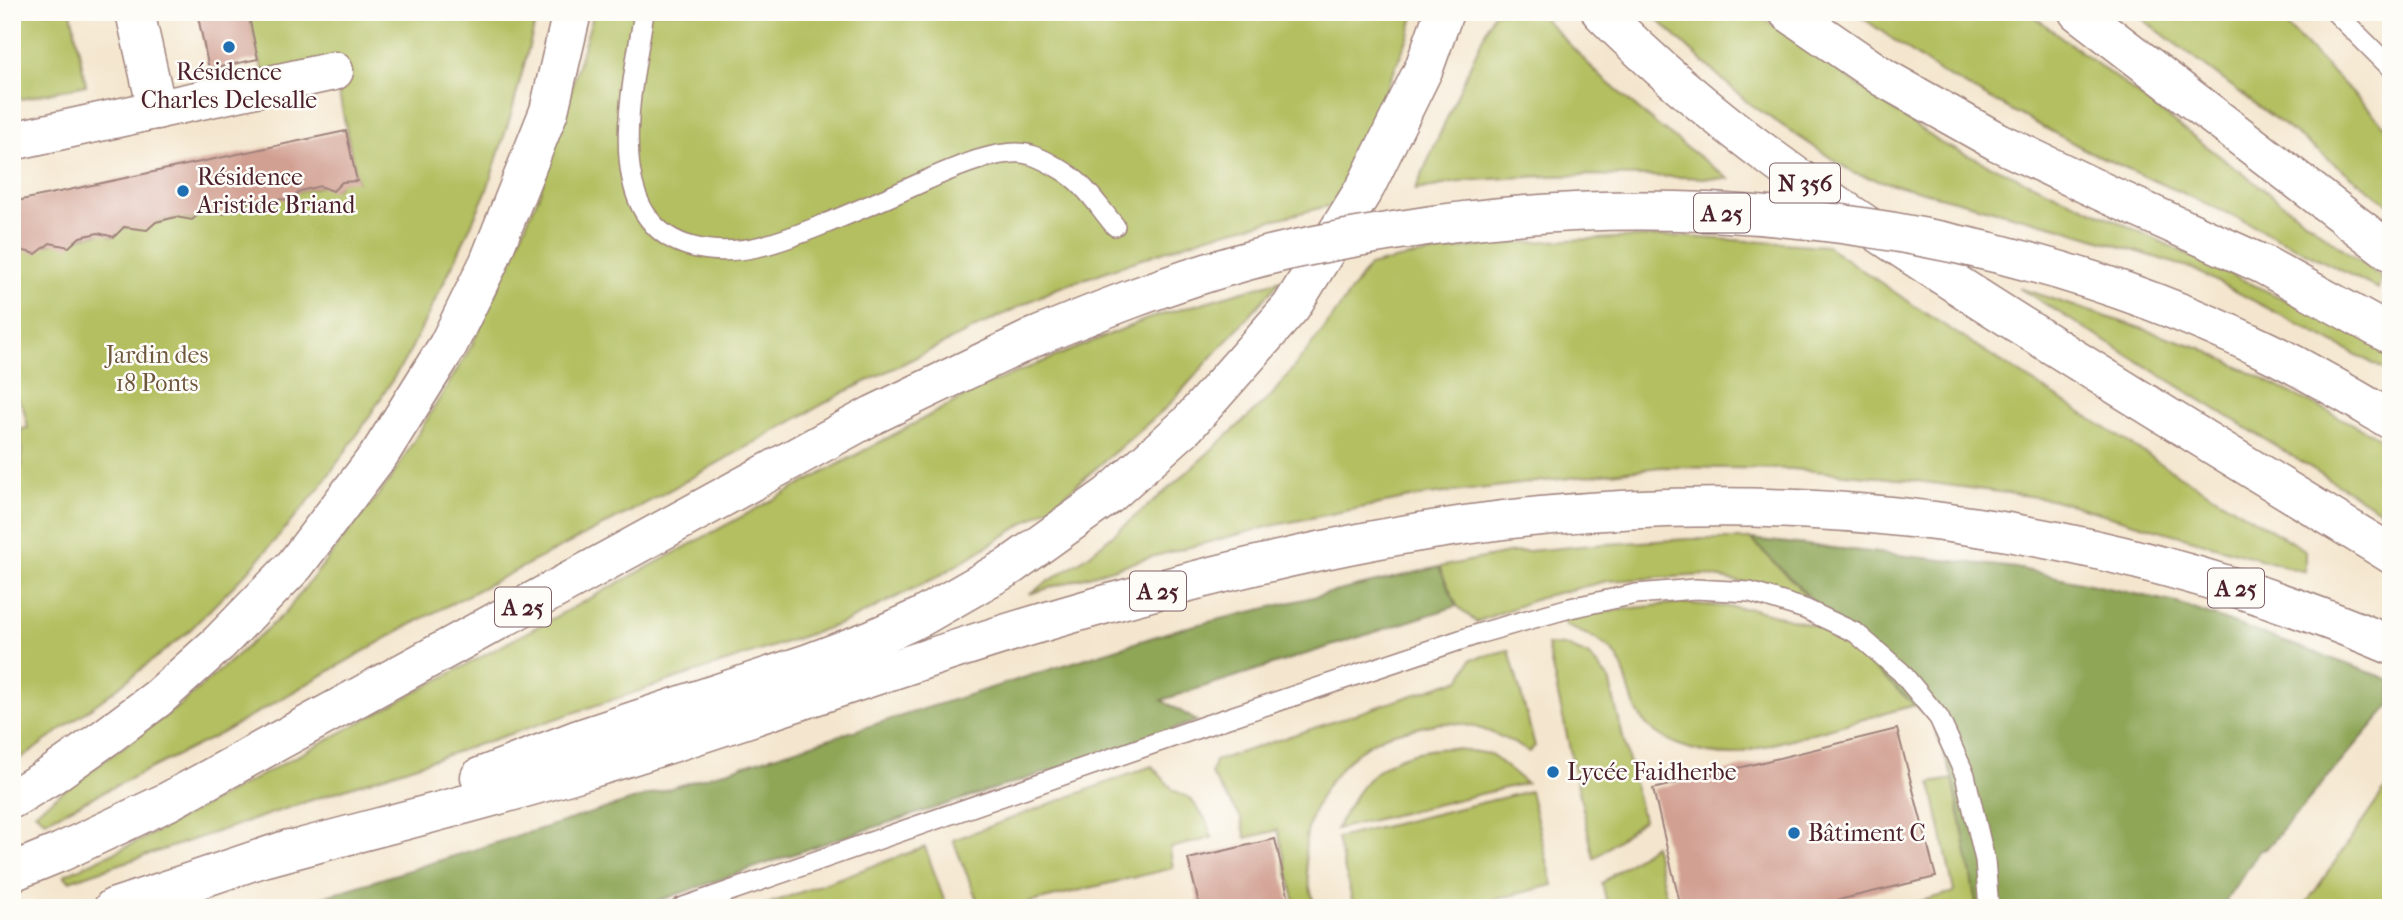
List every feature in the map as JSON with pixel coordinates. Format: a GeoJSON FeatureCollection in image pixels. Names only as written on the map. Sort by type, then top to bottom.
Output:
{"type":"FeatureCollection","features":[{"type":"Feature","properties":{"kind":"main road"},"geometry":{"type":"LineString","coordinates":[[135,12],[157,110]]}},
{"type":"Feature","properties":{"kind":"main road"},"geometry":{"type":"LineString","coordinates":[[12,800],[107,737],[158,698],[219,643],[295,565],[381,452],[448,345],[488,262],[549,111],[572,12]]}},
{"type":"Feature","properties":{"kind":"main road"},"geometry":{"type":"LineString","coordinates":[[267,857],[579,739],[870,640],[921,617],[1010,566],[1108,495],[1148,462],[1187,425],[1270,333],[1290,307],[1366,186],[1424,68],[1444,12]]}},
{"type":"Feature","properties":{"kind":"main road"},"geometry":{"type":"LineString","coordinates":[[1424,68],[1461,43],[1471,12]]}},
{"type":"Feature","properties":{"kind":"main road","name":"N 356"},"geometry":{"type":"LineString","coordinates":[[1601,12],[1628,39],[1715,114],[1834,204],[2027,330],[2391,554]]}},
{"type":"Feature","properties":{"kind":"main road"},"geometry":{"type":"LineString","coordinates":[[1788,12],[1884,78],[1998,142],[2264,265],[2391,335]]}},
{"type":"Feature","properties":{"kind":"main road"},"geometry":{"type":"LineString","coordinates":[[2078,12],[2391,252]]}},
{"type":"Feature","properties":{"kind":"main road"},"geometry":{"type":"LineString","coordinates":[[12,141],[334,71]]}},
{"type":"Feature","properties":{"kind":"main road","name":"A 25"},"geometry":{"type":"LineString","coordinates":[[12,872],[167,802],[862,421],[1033,338],[1193,277],[1248,260],[1363,236],[1488,218],[1552,212],[1657,210],[1838,223],[1909,235],[1978,249],[2096,283],[2161,306],[2267,351],[2391,420]]}},
{"type":"Feature","properties":{"kind":"main road","name":"A 25"},"geometry":{"type":"LineString","coordinates":[[113,908],[267,857],[583,771],[1019,630],[1109,604],[1243,569],[1338,548],[1454,527],[1538,516],[1727,507],[1847,511],[1942,521],[2055,540],[2146,560],[2280,603],[2391,645]]}},
{"type":"Feature","properties":{"kind":"lane"},"geometry":{"type":"LineString","coordinates":[[644,12],[628,121],[629,162],[634,194],[651,221],[677,243],[710,252],[749,249],[786,239],[886,199],[956,167],[993,155],[1030,154],[1074,178],[1115,226]]}},
{"type":"Feature","properties":{"kind":"lane"},"geometry":{"type":"LineString","coordinates":[[2335,12],[2391,68]]}},
{"type":"Feature","properties":{"kind":"lane"},"geometry":{"type":"LineString","coordinates":[[681,908],[1481,633],[1570,608],[1636,594],[1695,589],[1750,592],[1805,609],[1856,633],[1901,672],[1939,718],[1965,775],[1985,860],[1989,908]]}},
{"type":"Feature","properties":{"kind":"green space"},"geometry":{"type":"Polygon","coordinates":[[[12,12],[71,12],[86,85],[12,101],[12,12]]]}},
{"type":"Feature","properties":{"kind":"green space","name":"Jardin des 18 Ponts"},"geometry":{"type":"Polygon","coordinates":[[[248,12],[538,12],[512,111],[487,190],[408,355],[362,428],[318,490],[254,565],[188,632],[106,697],[12,763],[12,474],[22,466],[21,429],[28,428],[23,407],[12,390],[12,252],[105,232],[112,237],[119,229],[183,216],[192,220],[197,213],[215,209],[219,212],[227,211],[230,206],[325,185],[333,190],[338,187],[339,182],[354,179],[357,181],[332,60],[263,73],[248,12]]]}},
{"type":"Feature","properties":{"kind":"green space"},"geometry":{"type":"Polygon","coordinates":[[[594,12],[1415,12],[1409,35],[1355,162],[1332,205],[1205,237],[1055,289],[845,392],[639,507],[406,627],[222,733],[45,821],[35,812],[180,705],[284,614],[390,480],[472,345],[539,195],[594,12]]]}},
{"type":"Feature","properties":{"kind":"green space"},"geometry":{"type":"Polygon","coordinates":[[[1494,12],[1538,12],[1600,76],[1657,125],[1729,179],[1541,176],[1470,181],[1415,190],[1494,12]]]}},
{"type":"Feature","properties":{"kind":"green space"},"geometry":{"type":"Polygon","coordinates":[[[1649,12],[1755,12],[1942,144],[2121,223],[2391,349],[2391,373],[2193,269],[2061,228],[1855,174],[1747,102],[1649,12]]]}},
{"type":"Feature","properties":{"kind":"green space"},"geometry":{"type":"Polygon","coordinates":[[[1854,12],[2028,12],[2382,278],[2378,289],[2236,217],[2088,151],[1938,71],[1854,12]]]}},
{"type":"Feature","properties":{"kind":"green space"},"geometry":{"type":"Polygon","coordinates":[[[2133,12],[2273,12],[2387,128],[2391,125],[2391,206],[2133,12]]]}},
{"type":"Feature","properties":{"kind":"green space"},"geometry":{"type":"Polygon","coordinates":[[[1672,236],[1827,246],[1928,315],[2179,475],[2305,550],[2305,572],[2051,499],[1909,480],[1792,469],[1661,467],[1420,496],[1271,526],[1155,556],[1029,594],[1089,555],[1175,483],[1271,396],[1369,266],[1406,257],[1481,246],[1672,236]]]}},
{"type":"Feature","properties":{"kind":"green space"},"geometry":{"type":"Polygon","coordinates":[[[1281,280],[1168,406],[1052,506],[939,576],[846,622],[69,881],[64,875],[143,839],[984,386],[1147,319],[1281,280]]]}},
{"type":"Feature","properties":{"kind":"green space"},"geometry":{"type":"Polygon","coordinates":[[[2019,288],[2201,348],[2369,432],[2391,446],[2391,517],[2019,288]]]}},
{"type":"Feature","properties":{"kind":"green space"},"geometry":{"type":"Polygon","coordinates":[[[1688,539],[1751,539],[1808,596],[1706,575],[1607,581],[1545,596],[1476,622],[1457,606],[1439,567],[1508,553],[1688,539]]]}},
{"type":"Feature","properties":{"kind":"green space"},"geometry":{"type":"Polygon","coordinates":[[[1751,539],[2016,568],[2177,603],[2391,680],[2391,704],[2266,849],[2260,850],[2221,908],[1977,908],[1953,779],[1932,720],[1830,630],[1835,623],[1751,539]]]}},
{"type":"Feature","properties":{"kind":"green space"},"geometry":{"type":"Polygon","coordinates":[[[1439,567],[1457,606],[1162,700],[1197,721],[1082,761],[834,840],[638,908],[288,908],[1179,629],[1439,567]]]}},
{"type":"Feature","properties":{"kind":"green space"},"geometry":{"type":"Polygon","coordinates":[[[1681,603],[1753,609],[1830,630],[1915,705],[1733,755],[1707,753],[1680,745],[1656,732],[1638,713],[1624,670],[1612,651],[1594,638],[1566,626],[1563,620],[1606,611],[1681,603]]]}},
{"type":"Feature","properties":{"kind":"green space"},"geometry":{"type":"Polygon","coordinates":[[[1547,645],[1567,646],[1588,655],[1609,679],[1643,820],[1594,859],[1547,645]]]}},
{"type":"Feature","properties":{"kind":"green space"},"geometry":{"type":"Polygon","coordinates":[[[1509,650],[1535,746],[1529,752],[1487,731],[1449,723],[1397,732],[1371,743],[1346,763],[1317,803],[1307,833],[1305,853],[1315,908],[1296,908],[1278,830],[1246,838],[1241,818],[1211,774],[1215,761],[1461,679],[1471,659],[1509,650]]]}},
{"type":"Feature","properties":{"kind":"green space"},"geometry":{"type":"Polygon","coordinates":[[[1451,748],[1490,754],[1526,783],[1336,829],[1357,794],[1380,769],[1409,754],[1451,748]]]}},
{"type":"Feature","properties":{"kind":"green space"},"geometry":{"type":"Polygon","coordinates":[[[1152,766],[1173,790],[1190,798],[1206,820],[1212,838],[1170,848],[1173,868],[1027,903],[1028,908],[983,908],[953,840],[1152,766]]]}},
{"type":"Feature","properties":{"kind":"green space"},"geometry":{"type":"Polygon","coordinates":[[[1953,779],[1977,908],[1895,908],[1954,892],[1931,783],[1953,779]]]}},
{"type":"Feature","properties":{"kind":"green space"},"geometry":{"type":"Polygon","coordinates":[[[2391,781],[2391,908],[2303,908],[2391,781]]]}},
{"type":"Feature","properties":{"kind":"green space"},"geometry":{"type":"Polygon","coordinates":[[[1530,791],[1553,885],[1460,908],[1354,908],[1337,838],[1530,791]]]}},
{"type":"Feature","properties":{"kind":"green space"},"geometry":{"type":"Polygon","coordinates":[[[1654,845],[1669,908],[1608,908],[1602,883],[1654,845]]]}},
{"type":"Feature","properties":{"kind":"green space"},"geometry":{"type":"Polygon","coordinates":[[[925,847],[947,908],[757,908],[925,847]]]}},
{"type":"Feature","properties":{"kind":"building","name":"Résidence Charles Delesalle"},"geometry":{"type":"Polygon","coordinates":[[[197,12],[248,12],[258,59],[209,69],[197,12]]]}},
{"type":"Feature","properties":{"kind":"building","name":"Résidence Aristide Briand"},"geometry":{"type":"Polygon","coordinates":[[[346,131],[357,181],[342,182],[333,191],[320,186],[300,191],[290,200],[278,199],[267,205],[258,200],[232,205],[225,214],[206,208],[192,220],[176,217],[156,222],[147,230],[124,227],[114,237],[98,233],[80,237],[69,247],[50,243],[36,254],[12,248],[12,202],[346,131]]]}},
{"type":"Feature","properties":{"kind":"building","name":"Bâtiment C"},"geometry":{"type":"Polygon","coordinates":[[[1897,729],[1936,877],[1804,908],[1681,908],[1653,789],[1897,729]]]}},
{"type":"Feature","properties":{"kind":"building"},"geometry":{"type":"Polygon","coordinates":[[[1275,839],[1291,908],[1200,908],[1188,859],[1275,839]]]}},
{"type":"Feature","properties":{"kind":"place","name":"Résidence Charles Delesalle"},"geometry":{"type":"Point","coordinates":[229,47]}},
{"type":"Feature","properties":{"kind":"place","name":"Résidence Aristide Briand"},"geometry":{"type":"Point","coordinates":[183,191]}},
{"type":"Feature","properties":{"kind":"place","name":"Lycée Faidherbe"},"geometry":{"type":"Point","coordinates":[1553,772]}},
{"type":"Feature","properties":{"kind":"place","name":"Bâtiment C"},"geometry":{"type":"Point","coordinates":[1794,833]}}]}
